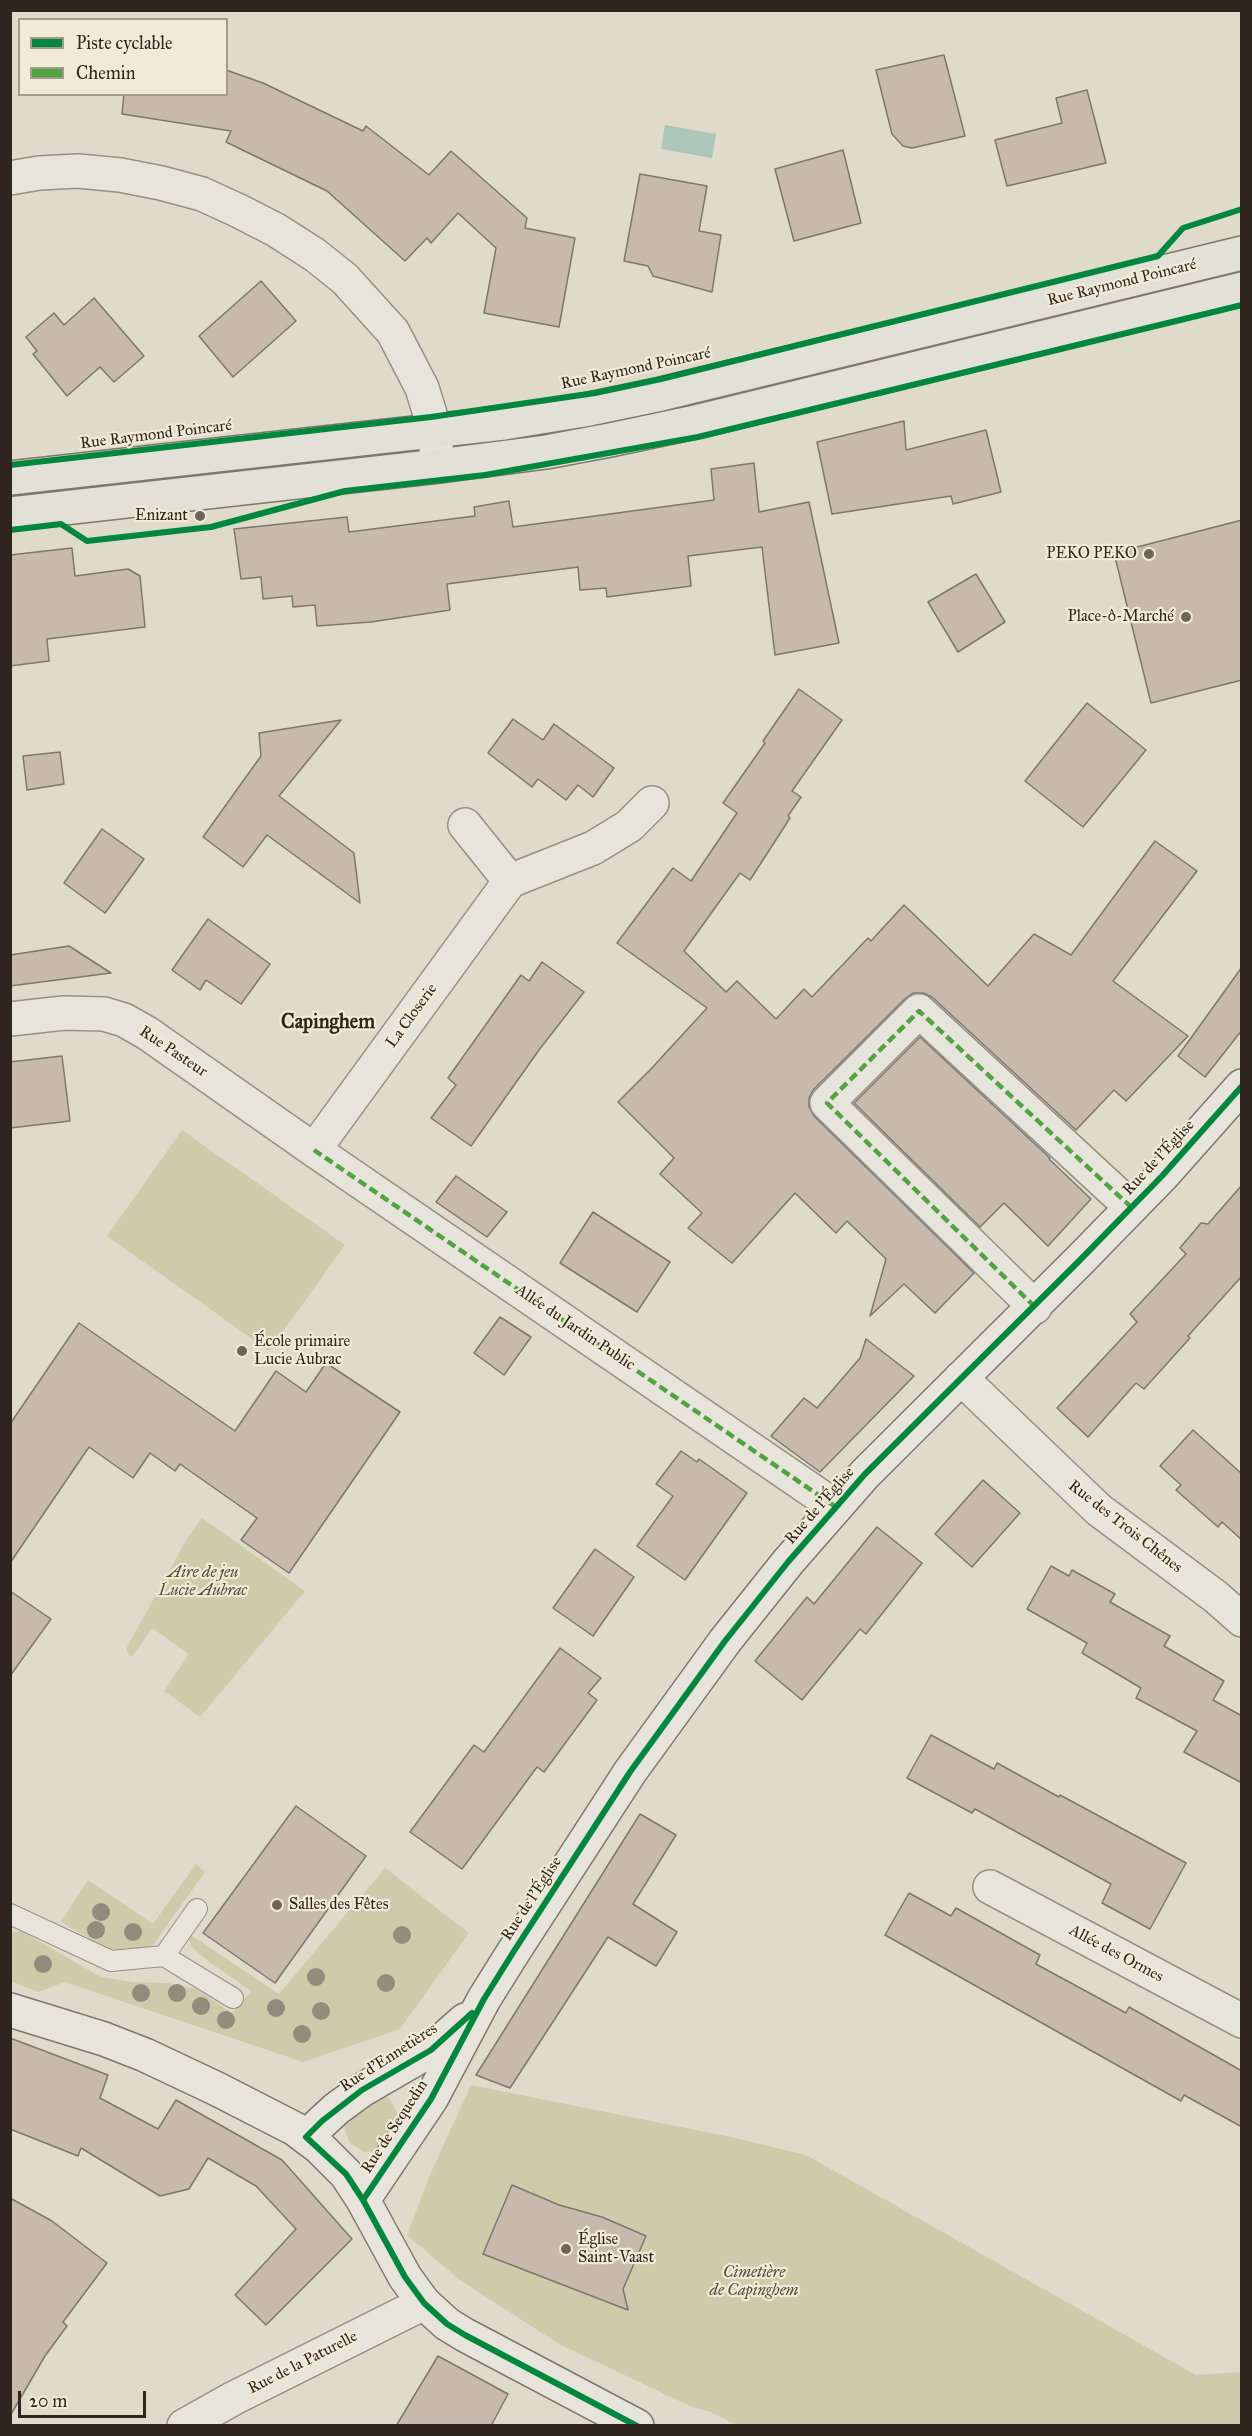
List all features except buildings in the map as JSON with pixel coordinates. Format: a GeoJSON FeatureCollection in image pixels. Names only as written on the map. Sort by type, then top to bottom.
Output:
{"type":"FeatureCollection","features":[{"type":"Feature","properties":{"kind":"main road","name":"Rue Raymond Poincaré"},"geometry":{"type":"LineString","coordinates":[[10,478],[504,423],[661,394],[1242,253]]}},
{"type":"Feature","properties":{"kind":"main road","name":"Rue Raymond Poincaré"},"geometry":{"type":"LineString","coordinates":[[10,514],[546,452],[692,423],[1242,289]]}},
{"type":"Feature","properties":{"kind":"street"},"geometry":{"type":"LineString","coordinates":[[10,178],[39,173],[78,171],[120,175],[202,194],[276,230],[315,255],[345,279],[393,332],[422,388],[434,431],[439,466]]}},
{"type":"Feature","properties":{"kind":"street"},"geometry":{"type":"LineString","coordinates":[[465,825],[510,881],[593,848],[629,826],[652,803]]}},
{"type":"Feature","properties":{"kind":"street","name":"La Closerie"},"geometry":{"type":"LineString","coordinates":[[314,1150],[510,881]]}},
{"type":"Feature","properties":{"kind":"street"},"geometry":{"type":"LineString","coordinates":[[1035,1307],[827,1103],[919,1011],[1131,1207]]}},
{"type":"Feature","properties":{"kind":"street","name":"Rue Pasteur"},"geometry":{"type":"LineString","coordinates":[[10,1019],[85,1012],[104,1014],[124,1020],[147,1033],[314,1150]]}},
{"type":"Feature","properties":{"kind":"street","name":"Rue de l'Église"},"geometry":{"type":"LineString","coordinates":[[484,1999],[630,1773],[691,1685],[763,1592],[865,1474],[1035,1307],[1242,1086]]}},
{"type":"Feature","properties":{"kind":"street","name":"Allée du Jardin Public"},"geometry":{"type":"LineString","coordinates":[[314,1150],[836,1507]]}},
{"type":"Feature","properties":{"kind":"street","name":"Rue des Trois Chênes"},"geometry":{"type":"LineString","coordinates":[[961,1378],[1099,1510],[1216,1597],[1242,1620]]}},
{"type":"Feature","properties":{"kind":"street","name":"Allée des Ormes"},"geometry":{"type":"LineString","coordinates":[[990,1887],[1242,2021]]}},
{"type":"Feature","properties":{"kind":"street","name":"Rue d'Ennetières"},"geometry":{"type":"LineString","coordinates":[[294,2129],[322,2121],[362,2090],[431,2050],[464,2021],[484,1999]]}},
{"type":"Feature","properties":{"kind":"street","name":"Rue de Sequedin"},"geometry":{"type":"LineString","coordinates":[[363,2200],[431,2099],[484,1999]]}},
{"type":"Feature","properties":{"kind":"street"},"geometry":{"type":"LineString","coordinates":[[10,2010],[104,2039],[144,2055],[294,2129],[346,2174],[363,2200],[405,2277],[424,2303],[447,2324],[637,2426]]}},
{"type":"Feature","properties":{"kind":"street","name":"Rue de la Paturelle"},"geometry":{"type":"LineString","coordinates":[[184,2426],[234,2398],[424,2303]]}},
{"type":"Feature","properties":{"kind":"lane"},"geometry":{"type":"LineString","coordinates":[[164,1956],[197,1909]]}},
{"type":"Feature","properties":{"kind":"lane"},"geometry":{"type":"LineString","coordinates":[[10,1914],[111,1961],[164,1956],[233,1998]]}},
{"type":"Feature","properties":{"kind":"green space"},"geometry":{"type":"Polygon","coordinates":[[[182,1130],[345,1245],[269,1351],[107,1236],[182,1130]]]}},
{"type":"Feature","properties":{"kind":"green space","name":"Aire de jeu Lucie Aubrac"},"geometry":{"type":"Polygon","coordinates":[[[202,1518],[305,1591],[200,1717],[164,1691],[189,1654],[152,1628],[132,1657],[127,1652],[127,1647],[188,1537],[202,1518]]]}},
{"type":"Feature","properties":{"kind":"green space"},"geometry":{"type":"Polygon","coordinates":[[[196,1864],[205,1872],[153,1945],[138,1951],[108,1949],[61,1922],[88,1880],[153,1924],[196,1864]]]}},
{"type":"Feature","properties":{"kind":"green space"},"geometry":{"type":"Polygon","coordinates":[[[385,1868],[469,1933],[400,2029],[303,2062],[65,1982],[38,1992],[11,1981],[10,1933],[21,1931],[101,1977],[133,1982],[168,1983],[196,1989],[232,2013],[251,1991],[192,1947],[188,1933],[279,1994],[385,1868]]]}},
{"type":"Feature","properties":{"kind":"green space","name":"Cimetière de Capinghem"},"geometry":{"type":"Polygon","coordinates":[[[471,2085],[731,2137],[806,2155],[1196,2375],[1241,2372],[1241,2425],[736,2425],[711,2412],[692,2407],[559,2344],[460,2280],[407,2235],[430,2175],[471,2085]]]}},
{"type":"Feature","properties":{"kind":"green space"},"geometry":{"type":"Polygon","coordinates":[[[385,2092],[403,2122],[382,2150],[364,2152],[349,2142],[343,2123],[385,2092]]]}},
{"type":"Feature","properties":{"kind":"shaded area"},"geometry":{"type":"Polygon","coordinates":[[[665,125],[716,134],[712,158],[661,149],[665,125]]]}},
{"type":"Feature","properties":{"kind":"marked path"},"geometry":{"type":"LineString","coordinates":[[1035,1307],[827,1103],[919,1011],[1131,1207]]}},
{"type":"Feature","properties":{"kind":"marked path"},"geometry":{"type":"LineString","coordinates":[[314,1150],[836,1507]]}},
{"type":"Feature","properties":{"kind":"cycle path"},"geometry":{"type":"LineString","coordinates":[[10,465],[431,417],[595,393],[661,379],[1158,256],[1183,228],[1242,209]]}},
{"type":"Feature","properties":{"kind":"cycle path"},"geometry":{"type":"LineString","coordinates":[[10,530],[61,524],[87,541],[211,527],[345,491],[485,475],[698,437],[1242,305]]}},
{"type":"Feature","properties":{"kind":"cycle path"},"geometry":{"type":"LineString","coordinates":[[363,2200],[431,2099],[484,1999],[514,1951],[630,1772],[725,1641],[788,1562],[865,1474],[1162,1176],[1242,1086]]}},
{"type":"Feature","properties":{"kind":"cycle path"},"geometry":{"type":"LineString","coordinates":[[472,2013],[431,2050],[362,2090],[322,2121],[306,2137],[346,2174],[363,2200],[405,2277],[424,2303],[447,2324],[637,2426]]}},
{"type":"Feature","properties":{"kind":"place","name":"Enizant"},"geometry":{"type":"Point","coordinates":[200,516]}},
{"type":"Feature","properties":{"kind":"place","name":"PEKO PEKO"},"geometry":{"type":"Point","coordinates":[1149,554]}},
{"type":"Feature","properties":{"kind":"place","name":"Place-ô-Marché"},"geometry":{"type":"Point","coordinates":[1186,617]}},
{"type":"Feature","properties":{"kind":"place","name":"École primaire Lucie Aubrac"},"geometry":{"type":"Point","coordinates":[242,1351]}},
{"type":"Feature","properties":{"kind":"place","name":"Salles des Fêtes"},"geometry":{"type":"Point","coordinates":[277,1905]}},
{"type":"Feature","properties":{"kind":"place","name":"Église Saint-Vaast"},"geometry":{"type":"Point","coordinates":[566,2249]}},
{"type":"Feature","properties":{"kind":"district","name":"Capinghem"},"geometry":{"type":"Point","coordinates":[328,1023]}}]}
